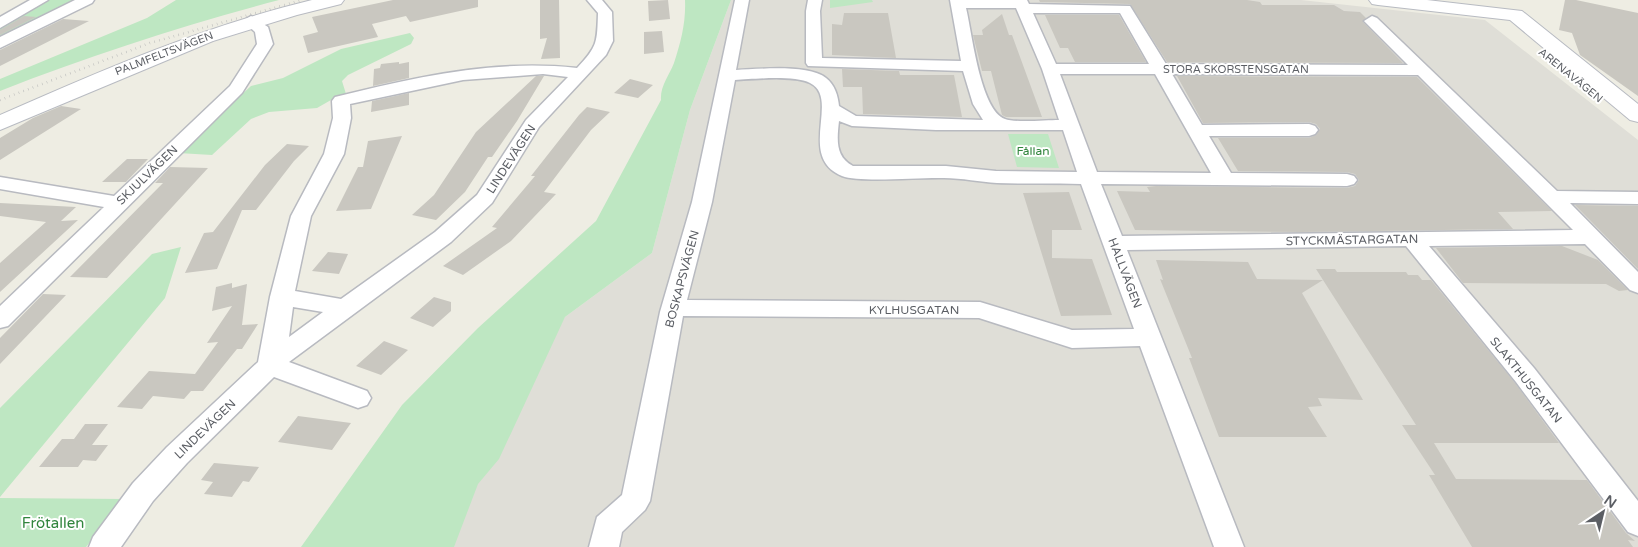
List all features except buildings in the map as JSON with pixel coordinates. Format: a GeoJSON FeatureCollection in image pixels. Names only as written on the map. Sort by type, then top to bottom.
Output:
{"type":"FeatureCollection","features":[{"type":"Feature","properties":{"kind":"main road","name":"PALMFELTSVÄGEN"},"geometry":{"type":"LineString","coordinates":[[0,123],[126,67],[251,21],[335,0]]}},
{"type":"Feature","properties":{"kind":"main road"},"geometry":{"type":"LineString","coordinates":[[1378,0],[1520,10]]}},
{"type":"Feature","properties":{"kind":"main road","name":"ARENAVÄGEN"},"geometry":{"type":"LineString","coordinates":[[1520,10],[1530,25],[1576,66],[1638,115]]}},
{"type":"Feature","properties":{"kind":"main road","name":"ARENAVÄGEN"},"geometry":{"type":"LineString","coordinates":[[1520,10],[1514,27],[1520,34],[1638,129]]}},
{"type":"Feature","properties":{"kind":"street"},"geometry":{"type":"LineString","coordinates":[[0,23],[42,0]]}},
{"type":"Feature","properties":{"kind":"street"},"geometry":{"type":"LineString","coordinates":[[0,43],[87,0]]}},
{"type":"Feature","properties":{"kind":"street","name":"LINDEVÄGEN"},"geometry":{"type":"LineString","coordinates":[[104,547],[144,492],[177,455],[282,354],[443,237],[485,199],[532,124],[598,55],[605,41],[605,12],[594,0]]}},
{"type":"Feature","properties":{"kind":"street","name":"BOSKAPSVÄGEN"},"geometry":{"type":"LineString","coordinates":[[604,547],[608,526],[635,501],[673,308],[702,202],[742,0]]}},
{"type":"Feature","properties":{"kind":"street"},"geometry":{"type":"LineString","coordinates":[[815,0],[813,11],[814,63],[969,66]]}},
{"type":"Feature","properties":{"kind":"street"},"geometry":{"type":"LineString","coordinates":[[1000,124],[988,114],[969,66],[966,35],[958,2],[1125,9],[1226,180]]}},
{"type":"Feature","properties":{"kind":"street","name":"HALLVÄGEN"},"geometry":{"type":"LineString","coordinates":[[1021,4],[1050,69],[1069,125],[1229,547]]}},
{"type":"Feature","properties":{"kind":"street","name":"SKJULVÄGEN"},"geometry":{"type":"LineString","coordinates":[[0,320],[236,89],[265,44],[263,30],[251,21]]}},
{"type":"Feature","properties":{"kind":"street"},"geometry":{"type":"LineString","coordinates":[[1372,21],[1552,197],[1589,238],[1638,285]]}},
{"type":"Feature","properties":{"kind":"street"},"geometry":{"type":"LineString","coordinates":[[358,398],[270,365],[278,330],[282,297],[301,216],[321,182],[334,154],[342,118],[341,101],[413,83],[456,76],[539,69],[581,73]]}},
{"type":"Feature","properties":{"kind":"street","name":"STORA SKORSTENSGATAN"},"geometry":{"type":"LineString","coordinates":[[1050,69],[1421,70]]}},
{"type":"Feature","properties":{"kind":"street"},"geometry":{"type":"LineString","coordinates":[[726,75],[792,75],[816,79],[828,91],[831,109],[830,158],[839,168],[850,172],[946,172],[996,177],[1347,180]]}},
{"type":"Feature","properties":{"kind":"street"},"geometry":{"type":"LineString","coordinates":[[831,109],[852,121],[936,125],[1069,125]]}},
{"type":"Feature","properties":{"kind":"street"},"geometry":{"type":"LineString","coordinates":[[1196,131],[1309,130]]}},
{"type":"Feature","properties":{"kind":"street"},"geometry":{"type":"LineString","coordinates":[[0,183],[118,203]]}},
{"type":"Feature","properties":{"kind":"street"},"geometry":{"type":"LineString","coordinates":[[1552,197],[1638,198]]}},
{"type":"Feature","properties":{"kind":"street","name":"STYCKMÄSTARGATAN"},"geometry":{"type":"LineString","coordinates":[[1114,243],[1589,238]]}},
{"type":"Feature","properties":{"kind":"street","name":"SLAKTHUSGATAN"},"geometry":{"type":"LineString","coordinates":[[1412,239],[1524,375],[1638,523]]}},
{"type":"Feature","properties":{"kind":"street"},"geometry":{"type":"LineString","coordinates":[[282,297],[344,308]]}},
{"type":"Feature","properties":{"kind":"street","name":"KYLHUSGATAN"},"geometry":{"type":"LineString","coordinates":[[673,308],[980,310],[1072,339],[1150,337]]}},
{"type":"Feature","properties":{"kind":"shaded area"},"geometry":{"type":"Polygon","coordinates":[[[731,0],[1301,0],[1485,20],[1638,140],[1638,547],[451,547],[475,479],[565,317],[652,253],[690,110],[731,0]]]}},
{"type":"Feature","properties":{"kind":"green space"},"geometry":{"type":"Polygon","coordinates":[[[49,0],[80,0],[0,38],[0,26],[49,0]]]}},
{"type":"Feature","properties":{"kind":"green space"},"geometry":{"type":"Polygon","coordinates":[[[176,0],[279,0],[138,41],[0,91],[0,79],[147,18],[176,0]]]}},
{"type":"Feature","properties":{"kind":"green space"},"geometry":{"type":"Polygon","coordinates":[[[685,0],[731,0],[690,110],[652,253],[565,317],[499,459],[478,484],[454,547],[301,547],[402,405],[478,328],[596,221],[661,100],[663,86],[674,63],[681,40],[685,16],[685,0]]]}},
{"type":"Feature","properties":{"kind":"green space"},"geometry":{"type":"Polygon","coordinates":[[[830,0],[872,0],[873,2],[830,8],[830,0]]]}},
{"type":"Feature","properties":{"kind":"green space"},"geometry":{"type":"Polygon","coordinates":[[[410,33],[414,38],[411,44],[348,75],[342,81],[346,94],[338,96],[317,108],[269,112],[251,119],[212,155],[178,153],[251,86],[283,78],[341,49],[410,33]]]}},
{"type":"Feature","properties":{"kind":"green space","name":"Fållan"},"geometry":{"type":"Polygon","coordinates":[[[1008,134],[1048,134],[1059,168],[1017,167],[1008,134]]]}},
{"type":"Feature","properties":{"kind":"green space","name":"Frötallen"},"geometry":{"type":"Polygon","coordinates":[[[181,247],[165,298],[0,497],[0,408],[152,254],[181,247]]]}},
{"type":"Feature","properties":{"kind":"green space","name":"Frötallen"},"geometry":{"type":"Polygon","coordinates":[[[0,498],[125,499],[86,547],[0,547],[0,498]]]}},
{"type":"Feature","properties":{"kind":"railway"},"geometry":{"type":"LineString","coordinates":[[0,100],[150,43],[302,0]]}}]}
